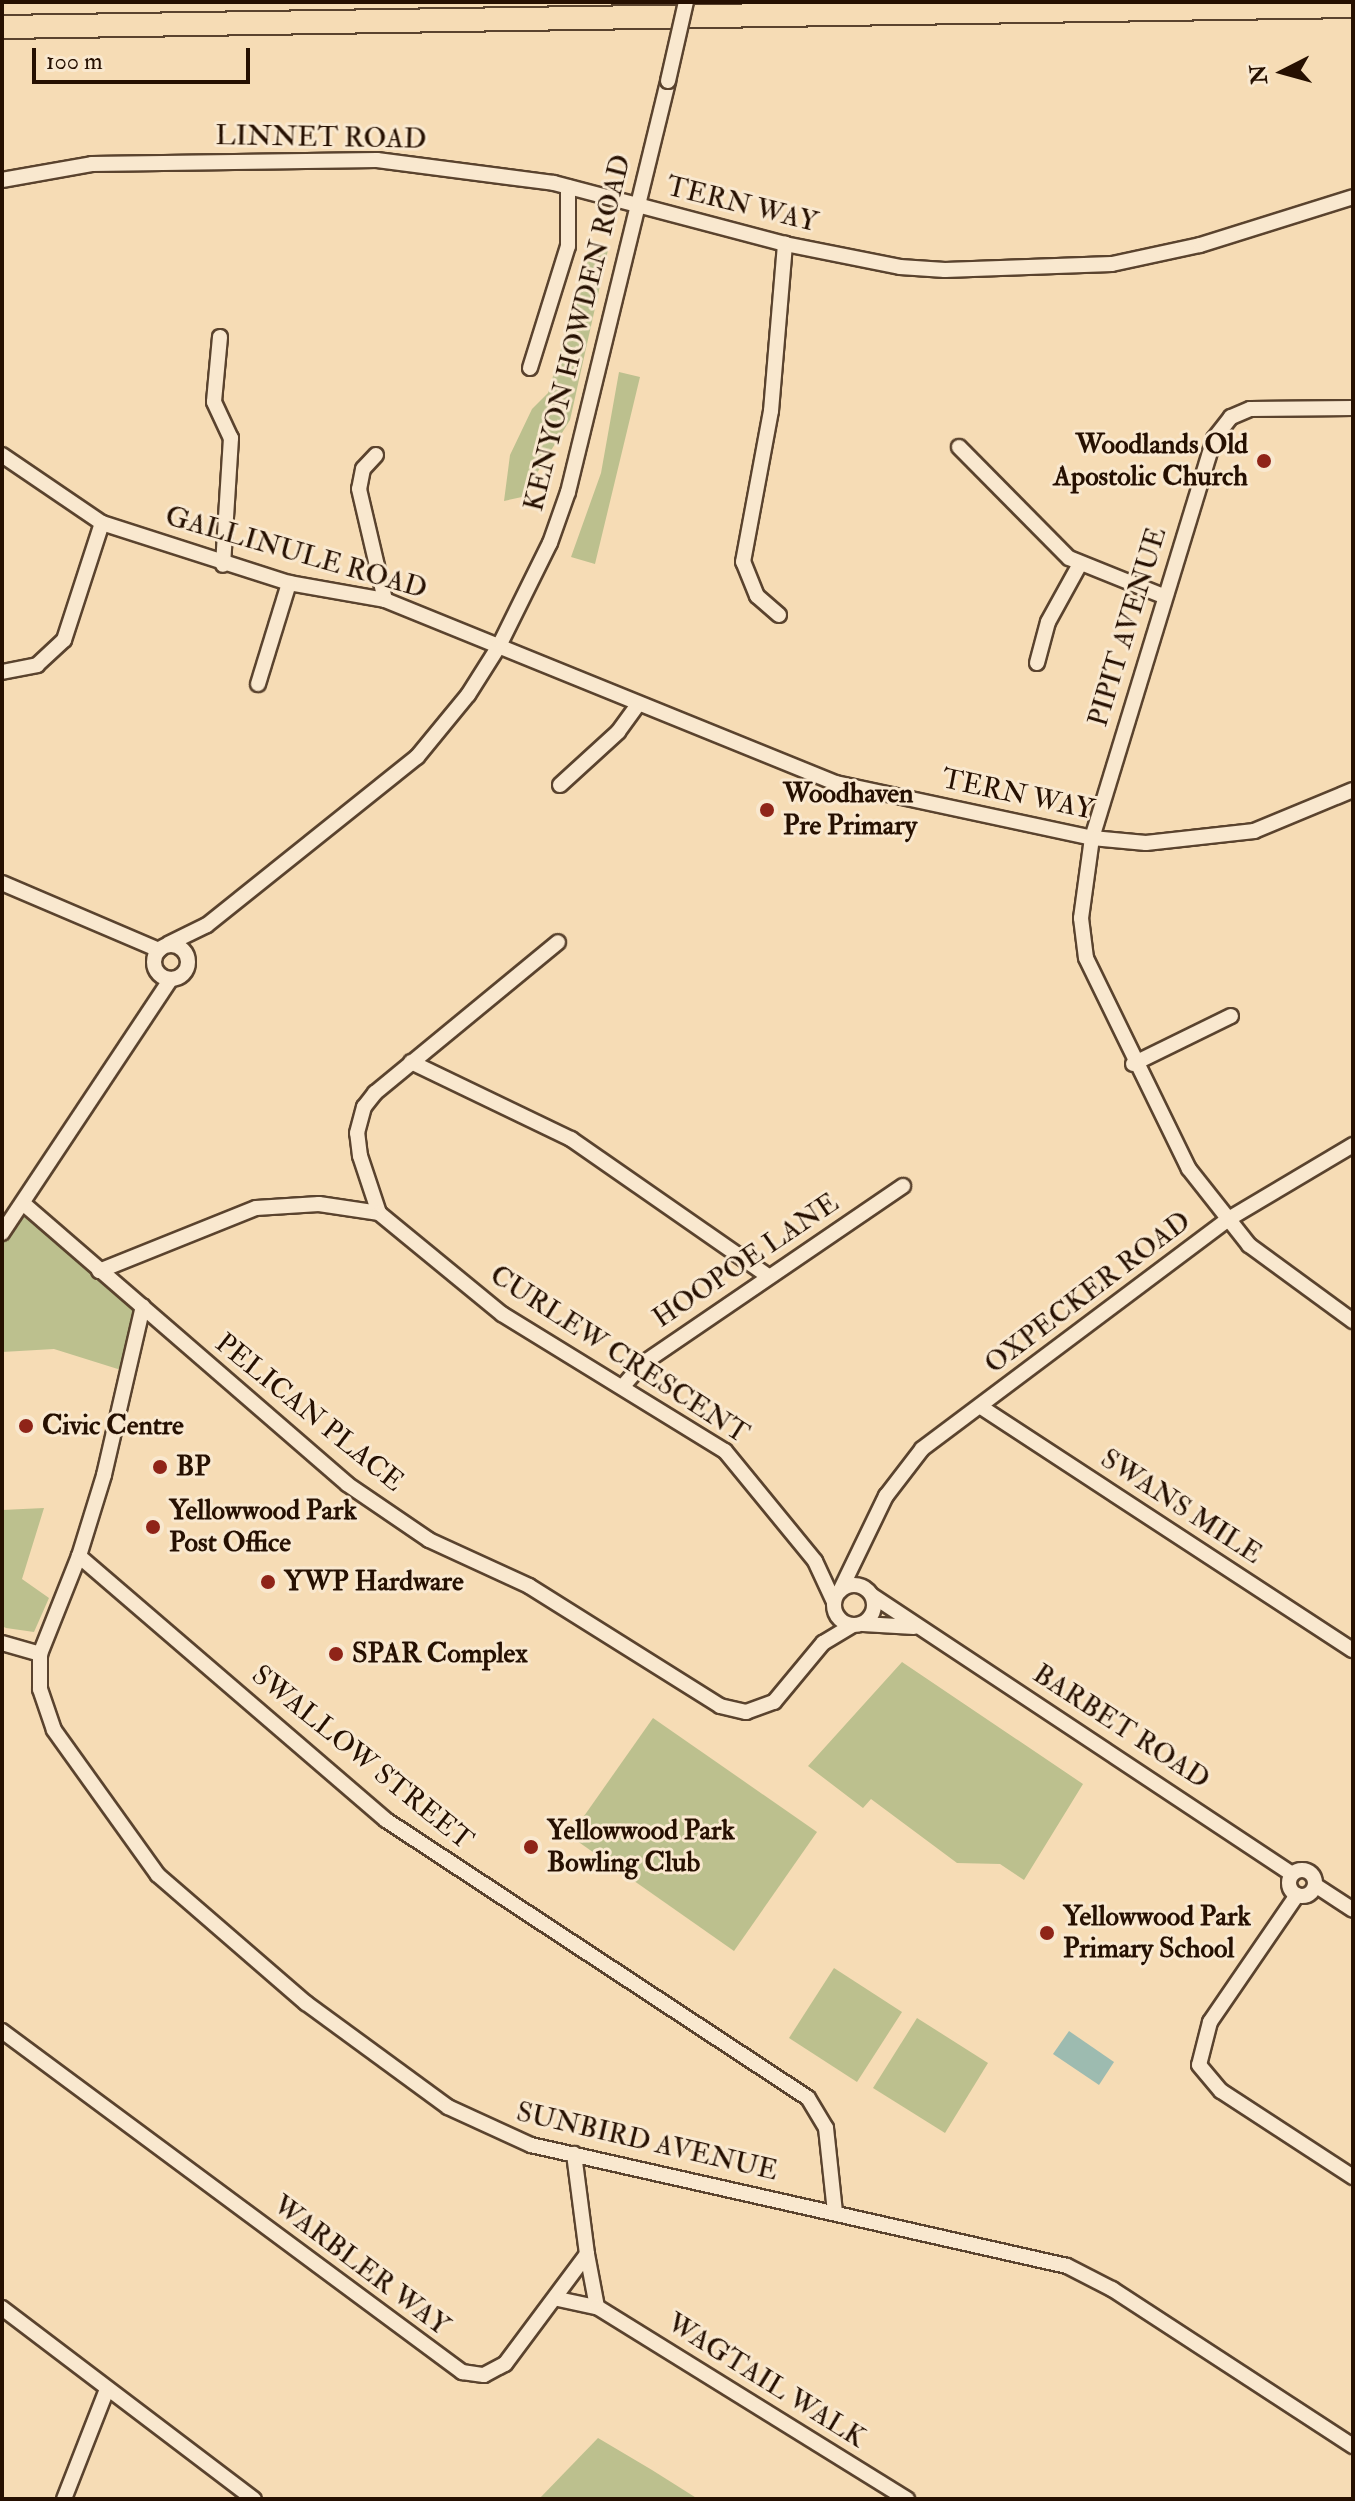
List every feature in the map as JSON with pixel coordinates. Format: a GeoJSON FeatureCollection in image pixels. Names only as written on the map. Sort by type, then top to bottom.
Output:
{"type":"FeatureCollection","features":[{"type":"Feature","properties":{"kind":"highway"},"geometry":{"type":"LineString","coordinates":[[2,27],[1353,6]]}},
{"type":"Feature","properties":{"kind":"street","name":"KENYON HOWDEN ROAD"},"geometry":{"type":"LineString","coordinates":[[159,955],[207,925],[417,757],[468,695],[499,646],[550,543],[568,492],[686,2]]}},
{"type":"Feature","properties":{"kind":"street","name":"LINNET ROAD"},"geometry":{"type":"LineString","coordinates":[[2,180],[92,164],[315,158],[442,167],[568,187],[636,204]]}},
{"type":"Feature","properties":{"kind":"street"},"geometry":{"type":"LineString","coordinates":[[530,368],[568,246],[568,187]]}},
{"type":"Feature","properties":{"kind":"street","name":"TERN WAY"},"geometry":{"type":"LineString","coordinates":[[636,204],[785,244],[900,267],[1068,269],[1200,245],[1353,197]]}},
{"type":"Feature","properties":{"kind":"street"},"geometry":{"type":"LineString","coordinates":[[779,615],[757,596],[743,562],[771,411],[785,244]]}},
{"type":"Feature","properties":{"kind":"street"},"geometry":{"type":"LineString","coordinates":[[220,337],[214,402],[231,438],[223,565]]}},
{"type":"Feature","properties":{"kind":"street","name":"PIPIT AVENUE"},"geometry":{"type":"LineString","coordinates":[[1353,408],[1267,407],[1239,413],[1225,422],[1208,453],[1092,838],[1082,940],[1133,1064],[1189,1169],[1227,1220],[1280,1272],[1353,1321]]}},
{"type":"Feature","properties":{"kind":"street"},"geometry":{"type":"LineString","coordinates":[[959,447],[1051,543],[1080,564],[1163,596]]}},
{"type":"Feature","properties":{"kind":"street","name":"GALLINULE ROAD"},"geometry":{"type":"LineString","coordinates":[[2,455],[102,523],[223,565],[289,583],[385,600],[499,646]]}},
{"type":"Feature","properties":{"kind":"street"},"geometry":{"type":"LineString","coordinates":[[376,455],[363,469],[359,489],[385,600]]}},
{"type":"Feature","properties":{"kind":"street"},"geometry":{"type":"LineString","coordinates":[[2,672],[37,665],[64,640],[102,523]]}},
{"type":"Feature","properties":{"kind":"street"},"geometry":{"type":"LineString","coordinates":[[1037,663],[1048,622],[1080,564]]}},
{"type":"Feature","properties":{"kind":"street"},"geometry":{"type":"LineString","coordinates":[[258,684],[289,583]]}},
{"type":"Feature","properties":{"kind":"street","name":"TERN WAY"},"geometry":{"type":"LineString","coordinates":[[499,646],[836,783],[1092,838],[1146,843],[1215,839],[1285,821],[1353,790]]}},
{"type":"Feature","properties":{"kind":"street"},"geometry":{"type":"LineString","coordinates":[[560,785],[618,732],[638,704]]}},
{"type":"Feature","properties":{"kind":"street"},"geometry":{"type":"LineString","coordinates":[[2,883],[159,955],[181,949],[187,959],[186,970],[171,979],[152,1003],[24,1204],[2,1233]]}},
{"type":"Feature","properties":{"kind":"street","name":"KENYON HOWDEN ROAD"},"geometry":{"type":"LineString","coordinates":[[187,959],[207,925]]}},
{"type":"Feature","properties":{"kind":"street"},"geometry":{"type":"LineString","coordinates":[[99,1271],[221,1217],[256,1208],[319,1204],[379,1213],[360,1156],[359,1119],[375,1093],[558,942]]}},
{"type":"Feature","properties":{"kind":"street"},"geometry":{"type":"LineString","coordinates":[[159,955],[160,976],[171,979]]}},
{"type":"Feature","properties":{"kind":"street"},"geometry":{"type":"LineString","coordinates":[[152,1003],[159,955]]}},
{"type":"Feature","properties":{"kind":"street"},"geometry":{"type":"LineString","coordinates":[[1133,1064],[1231,1016]]}},
{"type":"Feature","properties":{"kind":"street"},"geometry":{"type":"LineString","coordinates":[[411,1062],[571,1139],[768,1276]]}},
{"type":"Feature","properties":{"kind":"street","name":"OXPECKER ROAD"},"geometry":{"type":"LineString","coordinates":[[844,1592],[859,1551],[905,1466],[1227,1220],[1353,1145]]}},
{"type":"Feature","properties":{"kind":"street","name":"HOOPOE LANE"},"geometry":{"type":"LineString","coordinates":[[624,1385],[642,1364],[903,1186]]}},
{"type":"Feature","properties":{"kind":"street","name":"PELICAN PLACE"},"geometry":{"type":"LineString","coordinates":[[24,1204],[347,1484],[429,1540],[529,1586],[697,1694],[734,1712],[774,1702],[823,1643]]}},
{"type":"Feature","properties":{"kind":"street","name":"CURLEW CRESCENT"},"geometry":{"type":"LineString","coordinates":[[379,1213],[502,1314],[624,1385],[725,1451],[844,1592]]}},
{"type":"Feature","properties":{"kind":"street"},"geometry":{"type":"LineString","coordinates":[[2,1643],[40,1654],[79,1556],[124,1401],[143,1306]]}},
{"type":"Feature","properties":{"kind":"street","name":"SWANS MILE"},"geometry":{"type":"LineString","coordinates":[[981,1407],[1353,1650]]}},
{"type":"Feature","properties":{"kind":"street","name":"SWALLOW STREET"},"geometry":{"type":"LineString","coordinates":[[79,1556],[386,1820],[808,2098],[826,2128],[835,2212]]}},
{"type":"Feature","properties":{"kind":"street","name":"CURLEW CRESCENT"},"geometry":{"type":"LineString","coordinates":[[815,1561],[844,1592]]}},
{"type":"Feature","properties":{"kind":"street"},"geometry":{"type":"LineString","coordinates":[[844,1592],[840,1620],[857,1625]]}},
{"type":"Feature","properties":{"kind":"street"},"geometry":{"type":"LineString","coordinates":[[823,1643],[844,1592]]}},
{"type":"Feature","properties":{"kind":"street","name":"BARBET ROAD"},"geometry":{"type":"LineString","coordinates":[[844,1592],[873,1596],[1292,1874]]}},
{"type":"Feature","properties":{"kind":"street"},"geometry":{"type":"LineString","coordinates":[[823,1643],[873,1615],[873,1596]]}},
{"type":"Feature","properties":{"kind":"street","name":"BARBET ROAD"},"geometry":{"type":"LineString","coordinates":[[857,1625],[918,1628]]}},
{"type":"Feature","properties":{"kind":"street","name":"SUNBIRD AVENUE"},"geometry":{"type":"LineString","coordinates":[[40,1654],[40,1689],[54,1730],[158,1875],[306,2003],[448,2107],[510,2138],[1067,2266],[1112,2289],[1353,2446]]}},
{"type":"Feature","properties":{"kind":"street"},"geometry":{"type":"LineString","coordinates":[[1297,1895],[1289,1885],[1292,1874],[1306,1870],[1315,1885],[1353,1910]]}},
{"type":"Feature","properties":{"kind":"street"},"geometry":{"type":"LineString","coordinates":[[1315,1885],[1310,1893],[1297,1895],[1210,2022],[1199,2065],[1221,2091],[1353,2177]]}},
{"type":"Feature","properties":{"kind":"street","name":"WARBLER WAY"},"geometry":{"type":"LineString","coordinates":[[2,2031],[462,2372],[484,2375],[505,2364],[558,2299],[587,2254]]}},
{"type":"Feature","properties":{"kind":"street"},"geometry":{"type":"LineString","coordinates":[[574,2154],[597,2307]]}},
{"type":"Feature","properties":{"kind":"street","name":"WAGTAIL WALK"},"geometry":{"type":"LineString","coordinates":[[558,2299],[597,2307],[907,2499]]}},
{"type":"Feature","properties":{"kind":"street"},"geometry":{"type":"LineString","coordinates":[[2,2308],[254,2499]]}},
{"type":"Feature","properties":{"kind":"street"},"geometry":{"type":"LineString","coordinates":[[64,2499],[107,2389]]}},
{"type":"Feature","properties":{"kind":"green space"},"geometry":{"type":"Polygon","coordinates":[[[608,250],[570,420],[522,497],[504,501],[510,455],[532,409],[548,393],[589,255],[608,250]]]}},
{"type":"Feature","properties":{"kind":"green space"},"geometry":{"type":"Polygon","coordinates":[[[619,372],[640,377],[595,564],[571,557],[601,473],[619,372]]]}},
{"type":"Feature","properties":{"kind":"green space"},"geometry":{"type":"Polygon","coordinates":[[[21,1213],[140,1315],[121,1370],[54,1349],[2,1352],[2,1238],[21,1213]]]}},
{"type":"Feature","properties":{"kind":"green space"},"geometry":{"type":"Polygon","coordinates":[[[44,1508],[22,1579],[49,1598],[34,1632],[6,1628],[2,1626],[2,1510],[44,1508]]]}},
{"type":"Feature","properties":{"kind":"green space"},"geometry":{"type":"Polygon","coordinates":[[[902,1662],[1083,1784],[1024,1880],[1000,1864],[957,1863],[871,1799],[863,1808],[808,1766],[902,1662]]]}},
{"type":"Feature","properties":{"kind":"green space"},"geometry":{"type":"Polygon","coordinates":[[[653,1718],[817,1832],[734,1951],[570,1836],[653,1718]]]}},
{"type":"Feature","properties":{"kind":"green space"},"geometry":{"type":"Polygon","coordinates":[[[834,1968],[902,2012],[857,2082],[789,2038],[834,1968]]]}},
{"type":"Feature","properties":{"kind":"green space"},"geometry":{"type":"Polygon","coordinates":[[[917,2018],[988,2063],[945,2133],[873,2088],[917,2018]]]}},
{"type":"Feature","properties":{"kind":"green space"},"geometry":{"type":"Polygon","coordinates":[[[598,2438],[652,2470],[698,2499],[539,2499],[598,2438]]]}},
{"type":"Feature","properties":{"kind":"water"},"geometry":{"type":"Polygon","coordinates":[[[1069,2031],[1114,2062],[1099,2085],[1053,2054],[1069,2031]]]}},
{"type":"Feature","properties":{"kind":"place","name":"Woodlands Old Apostolic Church"},"geometry":{"type":"Point","coordinates":[1264,461]}},
{"type":"Feature","properties":{"kind":"place","name":"Woodhaven Pre Primary"},"geometry":{"type":"Point","coordinates":[767,810]}},
{"type":"Feature","properties":{"kind":"place","name":"Civic Centre"},"geometry":{"type":"Point","coordinates":[26,1426]}},
{"type":"Feature","properties":{"kind":"place","name":"BP"},"geometry":{"type":"Point","coordinates":[160,1467]}},
{"type":"Feature","properties":{"kind":"place","name":"Yellowwood Park Post Office"},"geometry":{"type":"Point","coordinates":[153,1527]}},
{"type":"Feature","properties":{"kind":"place","name":"YWP Hardware"},"geometry":{"type":"Point","coordinates":[268,1582]}},
{"type":"Feature","properties":{"kind":"place","name":"SPAR Complex"},"geometry":{"type":"Point","coordinates":[336,1654]}},
{"type":"Feature","properties":{"kind":"place","name":"Yellowwood Park Bowling Club"},"geometry":{"type":"Point","coordinates":[531,1847]}},
{"type":"Feature","properties":{"kind":"place","name":"Yellowwood Park Primary School"},"geometry":{"type":"Point","coordinates":[1047,1933]}}]}
